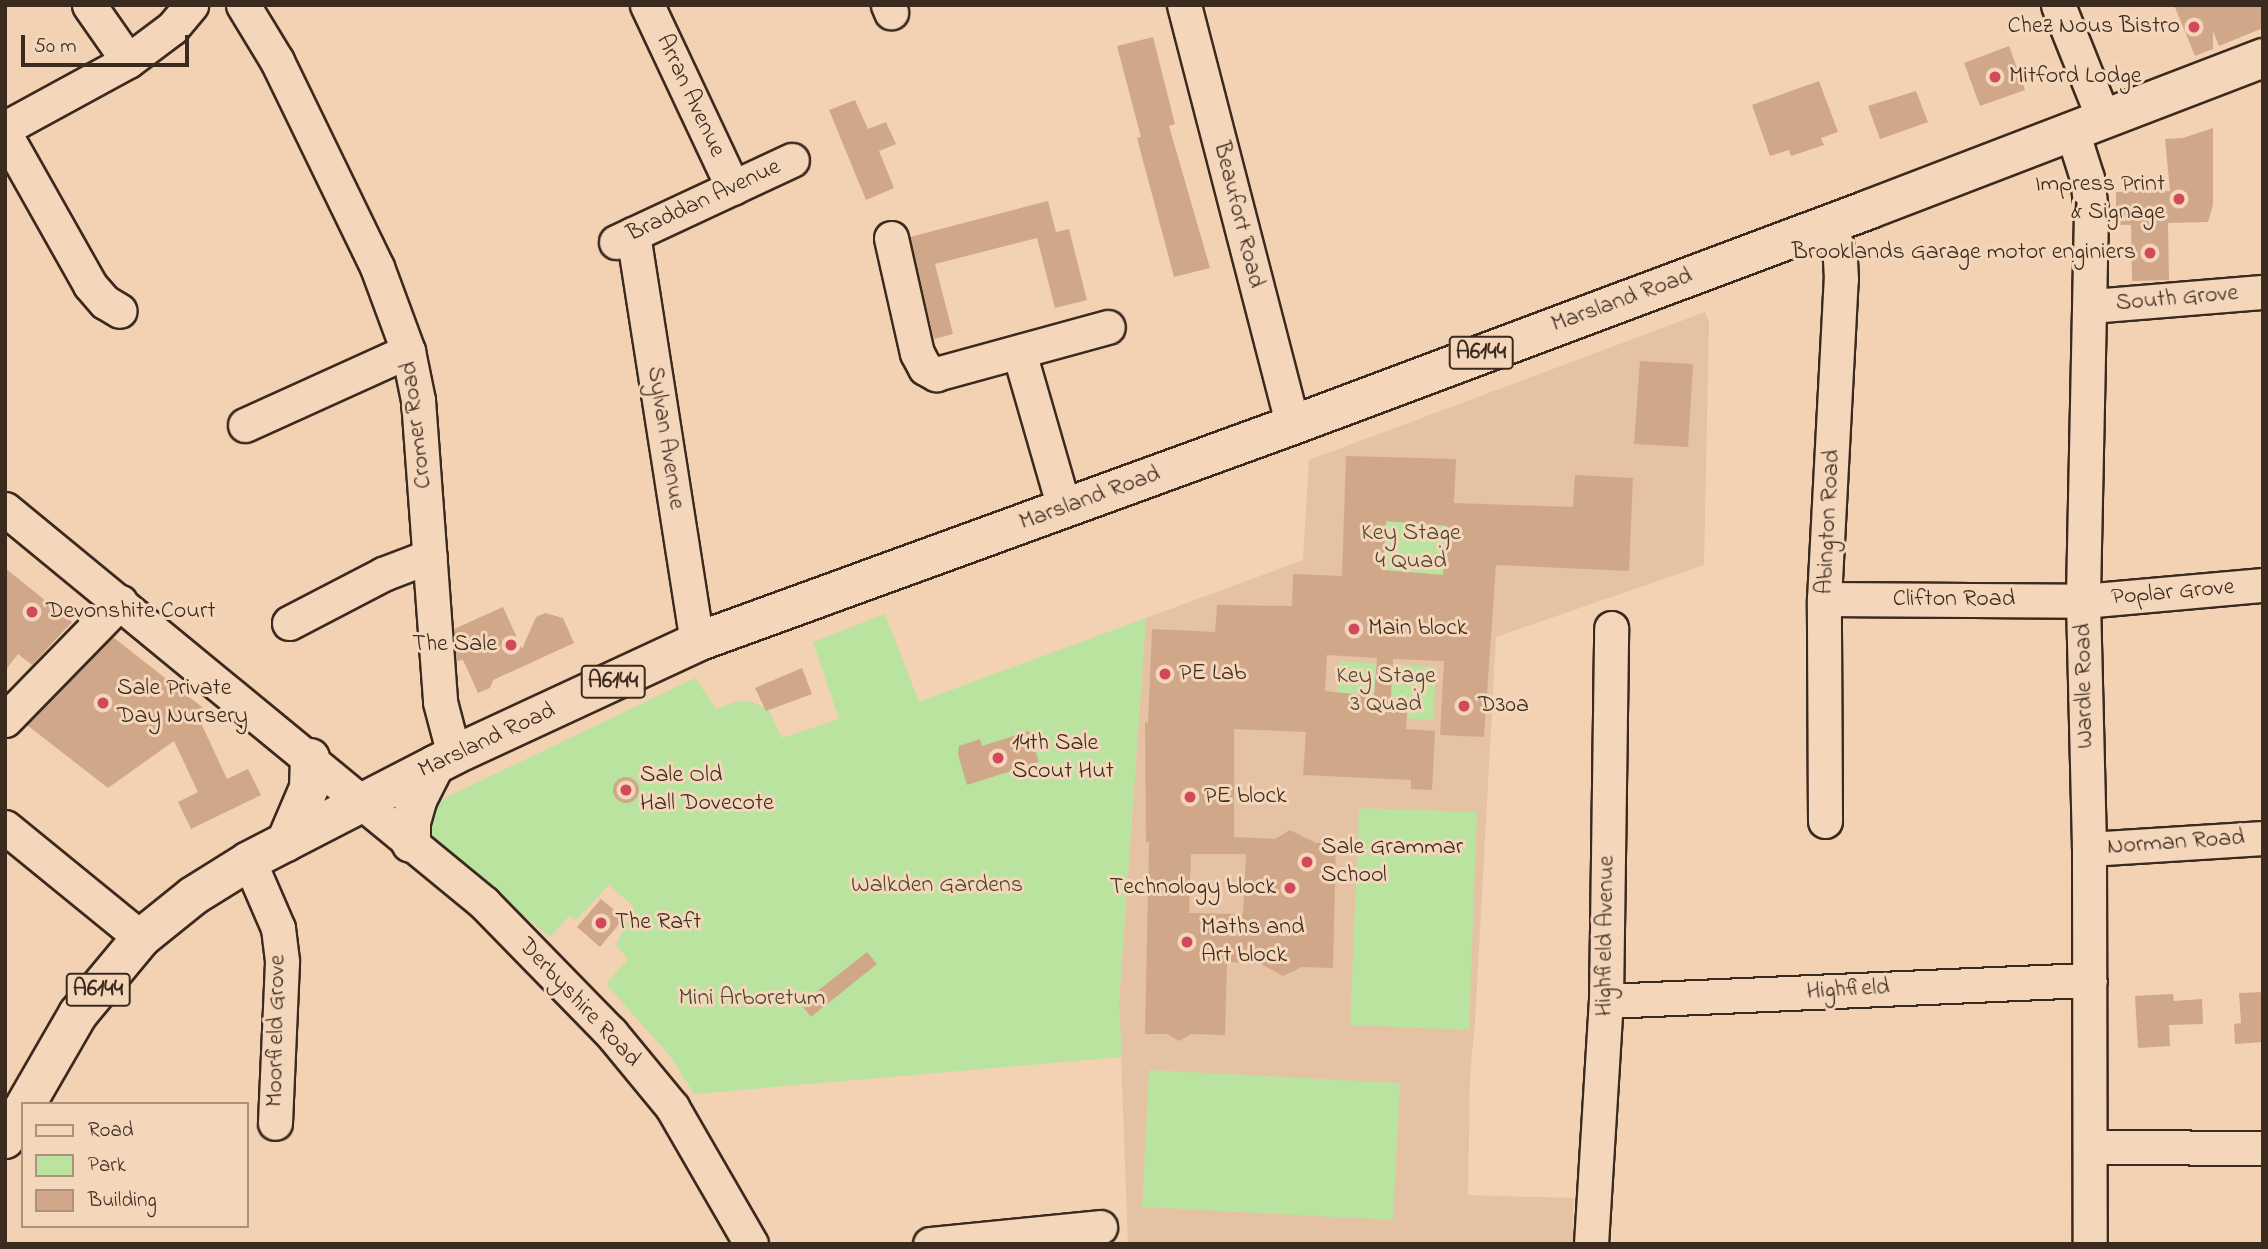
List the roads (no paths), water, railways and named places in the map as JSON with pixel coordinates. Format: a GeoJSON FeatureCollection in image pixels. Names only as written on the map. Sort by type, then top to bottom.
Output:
{"type":"FeatureCollection","features":[{"type":"Feature","properties":{"kind":"main road","name":"Marsland Road"},"geometry":{"type":"LineString","coordinates":[[27,1102],[78,1014],[141,938],[193,896],[249,861],[445,760],[697,642],[1293,425],[2263,58]]}},
{"type":"Feature","properties":{"kind":"main road"},"geometry":{"type":"LineString","coordinates":[[286,842],[309,788],[310,758]]}},
{"type":"Feature","properties":{"kind":"main road"},"geometry":{"type":"LineString","coordinates":[[411,843],[411,822],[418,798],[445,760]]}},
{"type":"Feature","properties":{"kind":"main road"},"geometry":{"type":"LineString","coordinates":[[5,1139],[21,1112]]}},
{"type":"Feature","properties":{"kind":"street"},"geometry":{"type":"LineString","coordinates":[[89,5],[128,61]]}},
{"type":"Feature","properties":{"kind":"street"},"geometry":{"type":"LineString","coordinates":[[5,128],[128,61],[172,28],[191,5]]}},
{"type":"Feature","properties":{"kind":"street","name":"Cromer Road"},"geometry":{"type":"LineString","coordinates":[[243,5],[277,61],[377,267],[408,351],[418,400],[445,760]]}},
{"type":"Feature","properties":{"kind":"street","name":"Arran Avenue"},"geometry":{"type":"LineString","coordinates":[[647,5],[733,188]]}},
{"type":"Feature","properties":{"kind":"street","name":"Beaufort Road"},"geometry":{"type":"LineString","coordinates":[[1184,5],[1293,425]]}},
{"type":"Feature","properties":{"kind":"street","name":"Wardle Road"},"geometry":{"type":"LineString","coordinates":[[2058,5],[2088,126],[2087,178],[2091,213],[2083,601],[2089,849],[2092,1147],[2090,1244]]}},
{"type":"Feature","properties":{"kind":"street"},"geometry":{"type":"LineString","coordinates":[[5,134],[90,285],[104,302],[120,311]]}},
{"type":"Feature","properties":{"kind":"street","name":"Braddan Avenue"},"geometry":{"type":"LineString","coordinates":[[624,238],[792,160]]}},
{"type":"Feature","properties":{"kind":"street","name":"Abington Road"},"geometry":{"type":"LineString","coordinates":[[1825,821],[1824,599],[1841,279],[1840,258],[1830,224]]}},
{"type":"Feature","properties":{"kind":"street","name":"Sylvan Avenue"},"geometry":{"type":"LineString","coordinates":[[624,238],[697,642]]}},
{"type":"Feature","properties":{"kind":"street"},"geometry":{"type":"LineString","coordinates":[[891,238],[917,353],[925,368],[936,374],[1108,327]]}},
{"type":"Feature","properties":{"kind":"street","name":"South Grove"},"geometry":{"type":"LineString","coordinates":[[2091,306],[2263,292]]}},
{"type":"Feature","properties":{"kind":"street"},"geometry":{"type":"LineString","coordinates":[[245,425],[408,351]]}},
{"type":"Feature","properties":{"kind":"street"},"geometry":{"type":"LineString","coordinates":[[1019,352],[1064,508]]}},
{"type":"Feature","properties":{"kind":"street","name":"Derbyshire Road"},"geometry":{"type":"LineString","coordinates":[[5,509],[484,903],[628,1053],[672,1107],[751,1244]]}},
{"type":"Feature","properties":{"kind":"street"},"geometry":{"type":"LineString","coordinates":[[289,624],[383,574],[430,556]]}},
{"type":"Feature","properties":{"kind":"street","name":"Poplar Grove"},"geometry":{"type":"LineString","coordinates":[[2083,601],[2263,585]]}},
{"type":"Feature","properties":{"kind":"street","name":"Clifton Road"},"geometry":{"type":"LineString","coordinates":[[1824,599],[2083,601]]}},
{"type":"Feature","properties":{"kind":"street"},"geometry":{"type":"LineString","coordinates":[[5,720],[120,602]]}},
{"type":"Feature","properties":{"kind":"street","name":"Highfield Avenue"},"geometry":{"type":"LineString","coordinates":[[1591,1244],[1606,1001],[1611,628]]}},
{"type":"Feature","properties":{"kind":"street"},"geometry":{"type":"LineString","coordinates":[[5,827],[141,938]]}},
{"type":"Feature","properties":{"kind":"street","name":"Norman Road"},"geometry":{"type":"LineString","coordinates":[[2089,849],[2263,838]]}},
{"type":"Feature","properties":{"kind":"street","name":"Moorfield Grove"},"geometry":{"type":"LineString","coordinates":[[249,861],[278,928],[282,962],[275,1124]]}},
{"type":"Feature","properties":{"kind":"street","name":"Highfield"},"geometry":{"type":"LineString","coordinates":[[1606,1001],[2090,980]]}},
{"type":"Feature","properties":{"kind":"street"},"geometry":{"type":"LineString","coordinates":[[2092,1147],[2263,1148]]}},
{"type":"Feature","properties":{"kind":"street"},"geometry":{"type":"LineString","coordinates":[[930,1244],[1100,1227]]}},
{"type":"Feature","properties":{"kind":"place","name":"Chez Nous Bistro"},"geometry":{"type":"Point","coordinates":[2194,27]}},
{"type":"Feature","properties":{"kind":"place","name":"Mitford Lodge"},"geometry":{"type":"Point","coordinates":[1995,77]}},
{"type":"Feature","properties":{"kind":"place","name":"Impress Print & Signage"},"geometry":{"type":"Point","coordinates":[2179,199]}},
{"type":"Feature","properties":{"kind":"place","name":"Brooklands Garage motor enginiers"},"geometry":{"type":"Point","coordinates":[2150,253]}},
{"type":"Feature","properties":{"kind":"place","name":"Devonshite Court"},"geometry":{"type":"Point","coordinates":[32,612]}},
{"type":"Feature","properties":{"kind":"place","name":"Main block"},"geometry":{"type":"Point","coordinates":[1354,629]}},
{"type":"Feature","properties":{"kind":"place","name":"The Sale"},"geometry":{"type":"Point","coordinates":[511,645]}},
{"type":"Feature","properties":{"kind":"place","name":"PE Lab"},"geometry":{"type":"Point","coordinates":[1165,674]}},
{"type":"Feature","properties":{"kind":"place","name":"Sale Private Day Nursery"},"geometry":{"type":"Point","coordinates":[103,703]}},
{"type":"Feature","properties":{"kind":"place","name":"D30a"},"geometry":{"type":"Point","coordinates":[1464,706]}},
{"type":"Feature","properties":{"kind":"place","name":"14th Sale Scout Hut"},"geometry":{"type":"Point","coordinates":[998,758]}},
{"type":"Feature","properties":{"kind":"place","name":"Sale Old Hall Dovecote"},"geometry":{"type":"Point","coordinates":[626,790]}},
{"type":"Feature","properties":{"kind":"place","name":"PE block"},"geometry":{"type":"Point","coordinates":[1190,797]}},
{"type":"Feature","properties":{"kind":"place","name":"Sale Grammar School"},"geometry":{"type":"Point","coordinates":[1307,862]}},
{"type":"Feature","properties":{"kind":"place","name":"Technology block"},"geometry":{"type":"Point","coordinates":[1290,888]}},
{"type":"Feature","properties":{"kind":"place","name":"The Raft"},"geometry":{"type":"Point","coordinates":[601,923]}},
{"type":"Feature","properties":{"kind":"place","name":"Maths and Art block"},"geometry":{"type":"Point","coordinates":[1187,942]}},
{"type":"Feature","properties":{"kind":"park label","name":"Key Stage 4 Quad"},"geometry":{"type":"Point","coordinates":[1411,548]}},
{"type":"Feature","properties":{"kind":"park label","name":"Key Stage 3 Quad"},"geometry":{"type":"Point","coordinates":[1386,691]}},
{"type":"Feature","properties":{"kind":"park label","name":"Walkden Gardens"},"geometry":{"type":"Point","coordinates":[937,886]}},
{"type":"Feature","properties":{"kind":"park label","name":"Mini Arboretum"},"geometry":{"type":"Point","coordinates":[752,999]}}]}
